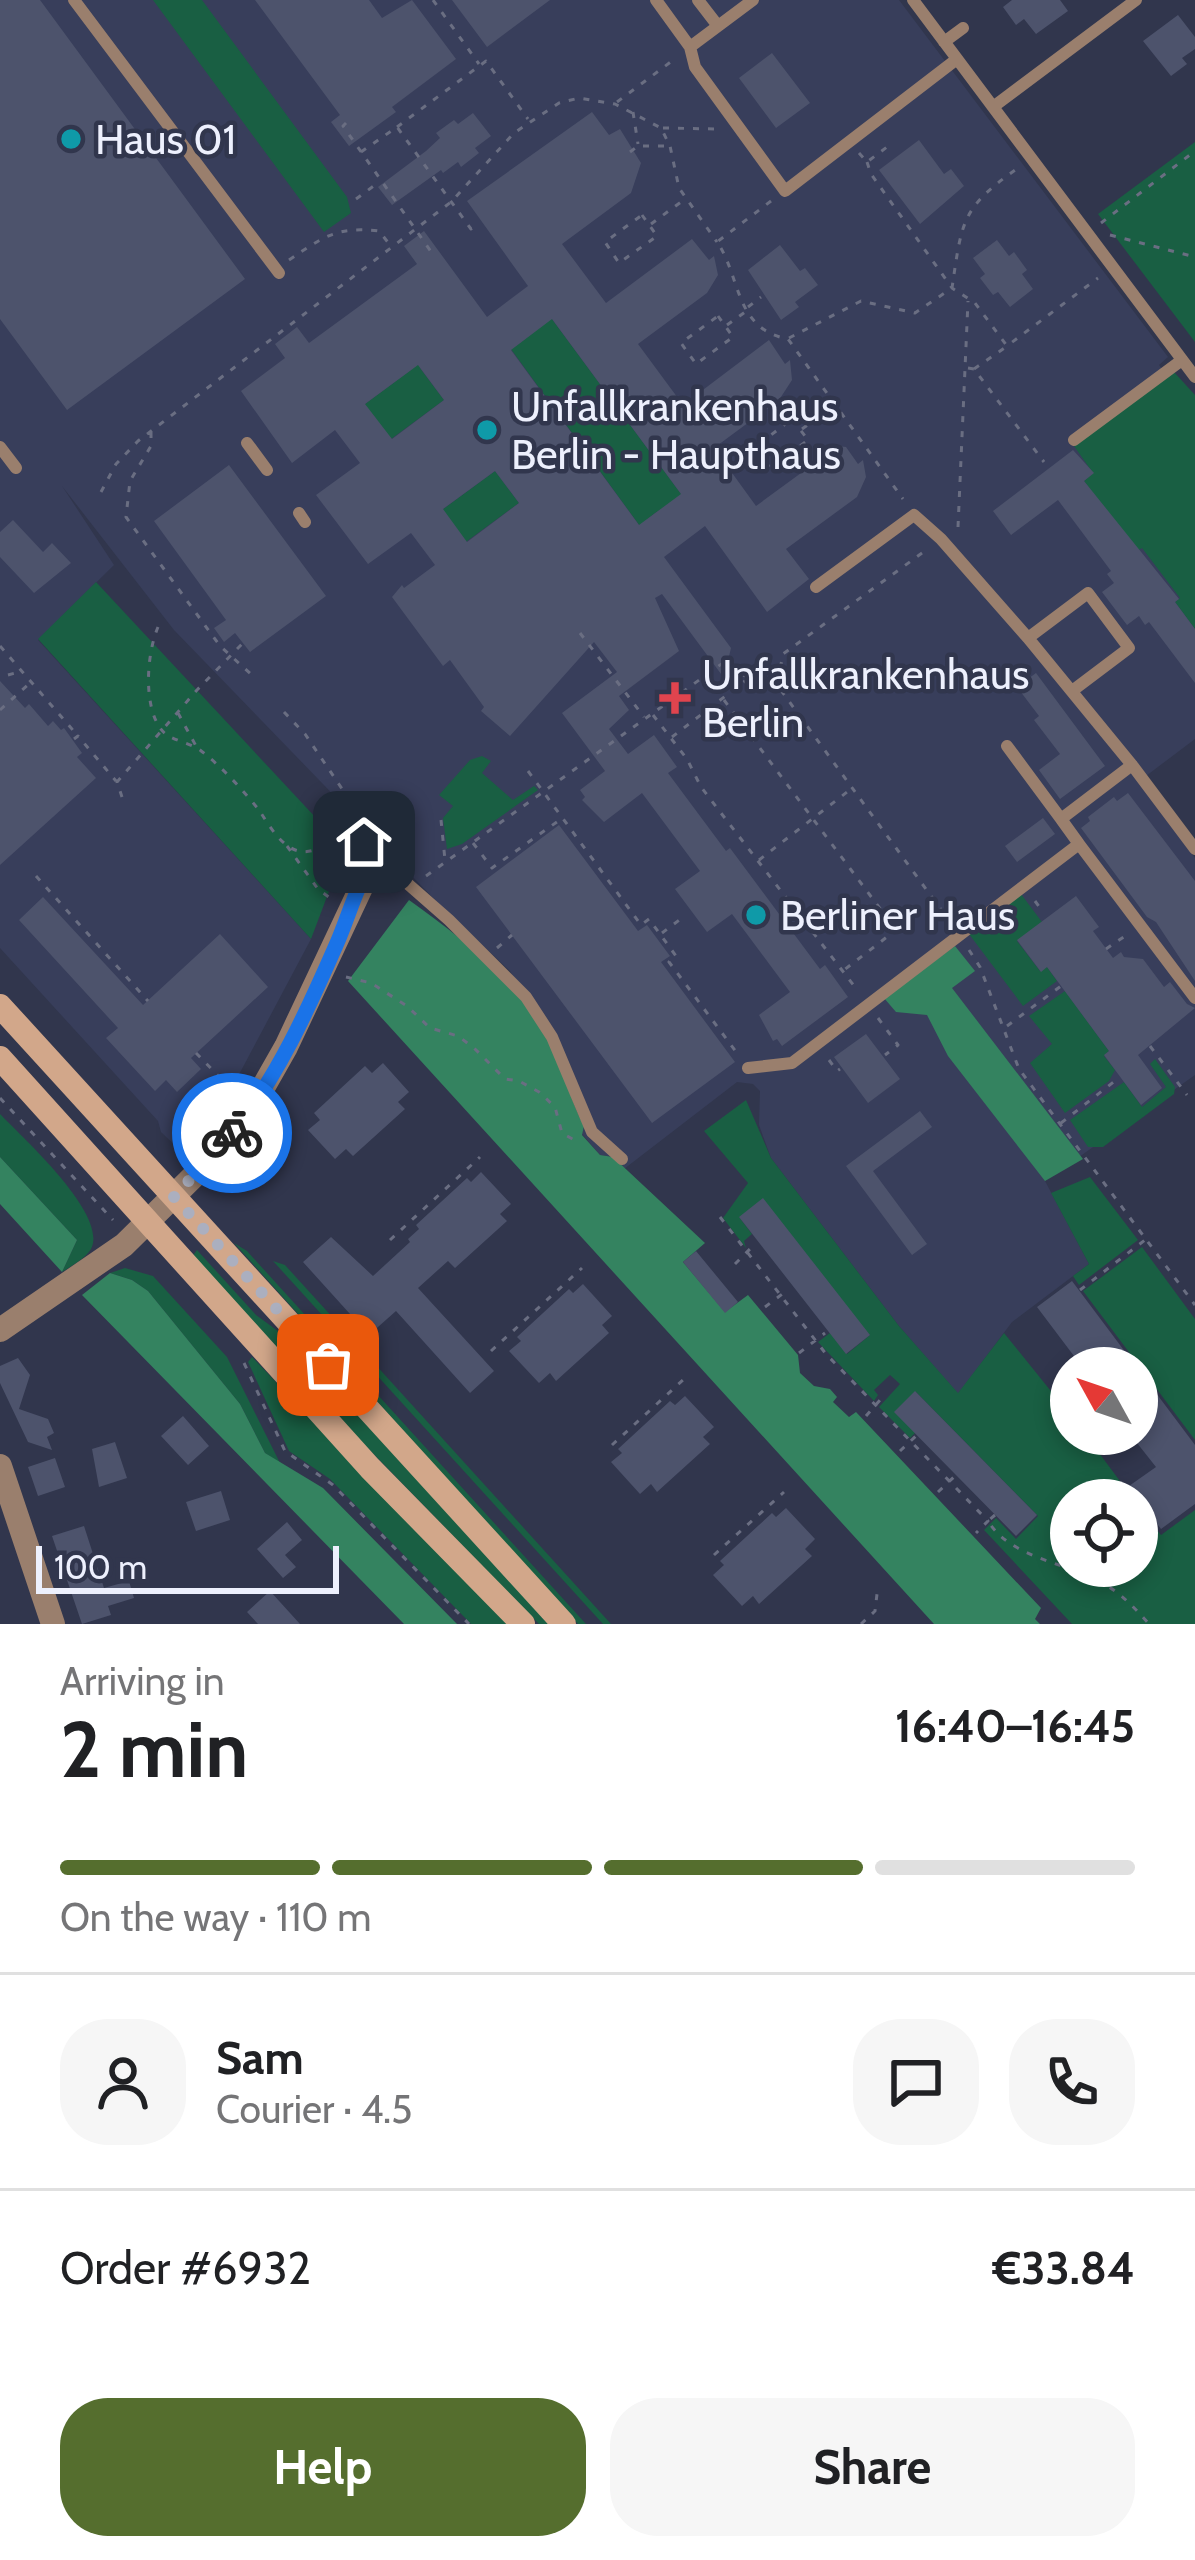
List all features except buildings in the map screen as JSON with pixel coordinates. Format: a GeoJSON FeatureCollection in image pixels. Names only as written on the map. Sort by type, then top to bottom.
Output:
{"type":"FeatureCollection","features":[{"type":"Feature","properties":{"kind":"main road"},"geometry":{"type":"LineString","coordinates":[[0,1006],[564,1624]]}},
{"type":"Feature","properties":{"kind":"main road"},"geometry":{"type":"LineString","coordinates":[[0,1058],[370,1468],[524,1624]]}},
{"type":"Feature","properties":{"kind":"street"},"geometry":{"type":"LineString","coordinates":[[0,1330],[118,1250],[174,1197],[253,1107],[384,846],[350,828]]}},
{"type":"Feature","properties":{"kind":"street"},"geometry":{"type":"LineString","coordinates":[[0,1466],[53,1624]]}},
{"type":"Feature","properties":{"kind":"lane"},"geometry":{"type":"LineString","coordinates":[[74,0],[278,271]]}},
{"type":"Feature","properties":{"kind":"lane"},"geometry":{"type":"LineString","coordinates":[[656,0],[691,46],[695,67],[785,191],[957,59]]}},
{"type":"Feature","properties":{"kind":"lane"},"geometry":{"type":"LineString","coordinates":[[698,0],[718,26]]}},
{"type":"Feature","properties":{"kind":"lane"},"geometry":{"type":"LineString","coordinates":[[691,46],[753,0]]}},
{"type":"Feature","properties":{"kind":"lane"},"geometry":{"type":"LineString","coordinates":[[913,0],[1195,377]]}},
{"type":"Feature","properties":{"kind":"lane"},"geometry":{"type":"LineString","coordinates":[[993,107],[1136,0]]}},
{"type":"Feature","properties":{"kind":"lane"},"geometry":{"type":"LineString","coordinates":[[944,42],[963,28]]}},
{"type":"Feature","properties":{"kind":"lane"},"geometry":{"type":"LineString","coordinates":[[1074,440],[1182,360]]}},
{"type":"Feature","properties":{"kind":"lane"},"geometry":{"type":"LineString","coordinates":[[247,443],[267,470]]}},
{"type":"Feature","properties":{"kind":"lane"},"geometry":{"type":"LineString","coordinates":[[0,447],[16,468]]}},
{"type":"Feature","properties":{"kind":"lane"},"geometry":{"type":"LineString","coordinates":[[816,586],[914,515],[941,539],[1050,664],[1195,849]]}},
{"type":"Feature","properties":{"kind":"lane"},"geometry":{"type":"LineString","coordinates":[[1028,638],[1088,593],[1130,648],[1072,691]]}},
{"type":"Feature","properties":{"kind":"lane"},"geometry":{"type":"LineString","coordinates":[[1007,746],[1195,998]]}},
{"type":"Feature","properties":{"kind":"lane"},"geometry":{"type":"LineString","coordinates":[[1061,818],[1132,764]]}},
{"type":"Feature","properties":{"kind":"lane"},"geometry":{"type":"LineString","coordinates":[[748,1068],[792,1063],[1079,844]]}},
{"type":"Feature","properties":{"kind":"lane"},"geometry":{"type":"LineString","coordinates":[[384,846],[412,890],[526,997],[552,1037],[592,1132],[622,1159]]}},
{"type":"Feature","properties":{"kind":"path"},"geometry":{"type":"LineString","coordinates":[[433,0],[480,65]]}},
{"type":"Feature","properties":{"kind":"path"},"geometry":{"type":"LineString","coordinates":[[615,104],[691,46]]}},
{"type":"Feature","properties":{"kind":"path"},"geometry":{"type":"LineString","coordinates":[[361,152],[486,61],[530,121]]}},
{"type":"Feature","properties":{"kind":"path"},"geometry":{"type":"LineString","coordinates":[[101,491],[116,464],[152,430],[451,202],[504,142],[559,103],[579,98],[615,104],[661,128],[718,129],[733,121]]}},
{"type":"Feature","properties":{"kind":"path"},"geometry":{"type":"LineString","coordinates":[[632,111],[638,146]]}},
{"type":"Feature","properties":{"kind":"path"},"geometry":{"type":"LineString","coordinates":[[346,123],[343,126],[431,253]]}},
{"type":"Feature","properties":{"kind":"path"},"geometry":{"type":"LineString","coordinates":[[398,127],[471,229],[478,225]]}},
{"type":"Feature","properties":{"kind":"path"},"geometry":{"type":"LineString","coordinates":[[661,128],[679,188],[725,254],[731,283],[747,309],[760,327],[788,339],[914,515]]}},
{"type":"Feature","properties":{"kind":"path"},"geometry":{"type":"LineString","coordinates":[[851,142],[952,288],[975,304],[1007,346]]}},
{"type":"Feature","properties":{"kind":"path"},"geometry":{"type":"LineString","coordinates":[[867,162],[891,144]]}},
{"type":"Feature","properties":{"kind":"path"},"geometry":{"type":"LineString","coordinates":[[630,152],[638,146],[670,146]]}},
{"type":"Feature","properties":{"kind":"path"},"geometry":{"type":"LineString","coordinates":[[1101,223],[1195,151]]}},
{"type":"Feature","properties":{"kind":"path"},"geometry":{"type":"LineString","coordinates":[[788,339],[862,301],[915,313],[952,288],[959,242],[980,195],[1032,158]]}},
{"type":"Feature","properties":{"kind":"path"},"geometry":{"type":"LineString","coordinates":[[356,199],[381,181]]}},
{"type":"Feature","properties":{"kind":"path"},"geometry":{"type":"LineString","coordinates":[[717,242],[785,191]]}},
{"type":"Feature","properties":{"kind":"path"},"geometry":{"type":"LineString","coordinates":[[649,225],[685,199]]}},
{"type":"Feature","properties":{"kind":"path"},"geometry":{"type":"LineString","coordinates":[[642,215],[649,225],[657,236],[620,262],[605,242],[642,215]]}},
{"type":"Feature","properties":{"kind":"path"},"geometry":{"type":"LineString","coordinates":[[278,271],[323,237],[350,228],[379,231],[391,246]]}},
{"type":"Feature","properties":{"kind":"path"},"geometry":{"type":"LineString","coordinates":[[1110,235],[1195,257]]}},
{"type":"Feature","properties":{"kind":"path"},"geometry":{"type":"LineString","coordinates":[[966,368],[974,369],[1113,267]]}},
{"type":"Feature","properties":{"kind":"path"},"geometry":{"type":"LineString","coordinates":[[725,326],[761,297]]}},
{"type":"Feature","properties":{"kind":"path"},"geometry":{"type":"LineString","coordinates":[[958,527],[968,300]]}},
{"type":"Feature","properties":{"kind":"path"},"geometry":{"type":"LineString","coordinates":[[718,316],[725,326],[733,337],[695,364],[681,343],[718,316]]}},
{"type":"Feature","properties":{"kind":"path"},"geometry":{"type":"LineString","coordinates":[[974,369],[1044,462]]}},
{"type":"Feature","properties":{"kind":"path"},"geometry":{"type":"LineString","coordinates":[[800,430],[835,405]]}},
{"type":"Feature","properties":{"kind":"path"},"geometry":{"type":"LineString","coordinates":[[792,419],[800,430],[808,440],[770,468],[755,447],[792,419]]}},
{"type":"Feature","properties":{"kind":"path"},"geometry":{"type":"LineString","coordinates":[[152,430],[151,446],[130,481],[126,517],[228,655],[252,675]]}},
{"type":"Feature","properties":{"kind":"path"},"geometry":{"type":"LineString","coordinates":[[412,890],[728,660],[746,679],[772,678],[782,666],[783,654],[941,539]]}},
{"type":"Feature","properties":{"kind":"path"},"geometry":{"type":"LineString","coordinates":[[158,628],[151,643],[149,670],[154,717],[161,730],[197,748]]}},
{"type":"Feature","properties":{"kind":"path"},"geometry":{"type":"LineString","coordinates":[[580,633],[645,719]]}},
{"type":"Feature","properties":{"kind":"path"},"geometry":{"type":"LineString","coordinates":[[117,782],[243,643]]}},
{"type":"Feature","properties":{"kind":"path"},"geometry":{"type":"LineString","coordinates":[[0,646],[117,782],[122,796]]}},
{"type":"Feature","properties":{"kind":"path"},"geometry":{"type":"LineString","coordinates":[[8,675],[20,672]]}},
{"type":"Feature","properties":{"kind":"path"},"geometry":{"type":"LineString","coordinates":[[772,678],[980,967],[1018,1069],[1195,1305]]}},
{"type":"Feature","properties":{"kind":"path"},"geometry":{"type":"LineString","coordinates":[[670,738],[746,679]]}},
{"type":"Feature","properties":{"kind":"path"},"geometry":{"type":"LineString","coordinates":[[0,710],[30,683]]}},
{"type":"Feature","properties":{"kind":"path"},"geometry":{"type":"LineString","coordinates":[[724,700],[896,930],[842,971]]}},
{"type":"Feature","properties":{"kind":"path"},"geometry":{"type":"LineString","coordinates":[[177,712],[197,748],[245,794],[318,889],[335,900]]}},
{"type":"Feature","properties":{"kind":"path"},"geometry":{"type":"LineString","coordinates":[[284,712],[305,734],[350,828],[314,851],[286,845]]}},
{"type":"Feature","properties":{"kind":"path"},"geometry":{"type":"LineString","coordinates":[[652,714],[700,787],[898,1045],[885,1055]]}},
{"type":"Feature","properties":{"kind":"path"},"geometry":{"type":"LineString","coordinates":[[608,734],[613,741]]}},
{"type":"Feature","properties":{"kind":"path"},"geometry":{"type":"LineString","coordinates":[[528,771],[642,927],[649,919],[676,956],[669,962],[748,1068]]}},
{"type":"Feature","properties":{"kind":"path"},"geometry":{"type":"LineString","coordinates":[[758,861],[854,788]]}},
{"type":"Feature","properties":{"kind":"path"},"geometry":{"type":"LineString","coordinates":[[473,842],[492,868],[562,818]]}},
{"type":"Feature","properties":{"kind":"path"},"geometry":{"type":"LineString","coordinates":[[441,820],[446,862]]}},
{"type":"Feature","properties":{"kind":"path"},"geometry":{"type":"LineString","coordinates":[[36,876],[148,1000]]}},
{"type":"Feature","properties":{"kind":"path"},"geometry":{"type":"LineString","coordinates":[[660,934],[682,918]]}},
{"type":"Feature","properties":{"kind":"path"},"geometry":{"type":"LineString","coordinates":[[1106,949],[1141,925]]}},
{"type":"Feature","properties":{"kind":"path"},"geometry":{"type":"LineString","coordinates":[[344,976],[371,983],[430,1028],[458,1036],[505,1079],[539,1092],[556,1107],[562,1133],[587,1146]]}},
{"type":"Feature","properties":{"kind":"path"},"geometry":{"type":"LineString","coordinates":[[1005,1027],[1060,986]]}},
{"type":"Feature","properties":{"kind":"path"},"geometry":{"type":"LineString","coordinates":[[817,1044],[840,1070]]}},
{"type":"Feature","properties":{"kind":"path"},"geometry":{"type":"LineString","coordinates":[[1150,1046],[1187,1095]]}},
{"type":"Feature","properties":{"kind":"path"},"geometry":{"type":"LineString","coordinates":[[196,1053],[235,1094]]}},
{"type":"Feature","properties":{"kind":"path"},"geometry":{"type":"LineString","coordinates":[[1060,1124],[1120,1077]]}},
{"type":"Feature","properties":{"kind":"path"},"geometry":{"type":"LineString","coordinates":[[0,1098],[95,1201]]}},
{"type":"Feature","properties":{"kind":"path"},"geometry":{"type":"LineString","coordinates":[[390,1240],[480,1157]]}},
{"type":"Feature","properties":{"kind":"path"},"geometry":{"type":"LineString","coordinates":[[720,1217],[815,1340],[993,1531],[1032,1557],[1121,1593],[1149,1624]]}},
{"type":"Feature","properties":{"kind":"path"},"geometry":{"type":"LineString","coordinates":[[1080,1290],[1146,1238]]}},
{"type":"Feature","properties":{"kind":"path"},"geometry":{"type":"LineString","coordinates":[[735,1264],[754,1244]]}},
{"type":"Feature","properties":{"kind":"path"},"geometry":{"type":"LineString","coordinates":[[491,1352],[582,1268]]}},
{"type":"Feature","properties":{"kind":"path"},"geometry":{"type":"LineString","coordinates":[[765,1307],[789,1289]]}},
{"type":"Feature","properties":{"kind":"path"},"geometry":{"type":"LineString","coordinates":[[800,1353],[825,1334]]}},
{"type":"Feature","properties":{"kind":"path"},"geometry":{"type":"LineString","coordinates":[[234,1353],[244,1364],[285,1450],[333,1485],[469,1624]]}},
{"type":"Feature","properties":{"kind":"path"},"geometry":{"type":"LineString","coordinates":[[612,1445],[683,1380]]}},
{"type":"Feature","properties":{"kind":"path"},"geometry":{"type":"LineString","coordinates":[[866,1416],[880,1400]]}},
{"type":"Feature","properties":{"kind":"path"},"geometry":{"type":"LineString","coordinates":[[899,1451],[917,1435]]}},
{"type":"Feature","properties":{"kind":"path"},"geometry":{"type":"LineString","coordinates":[[938,1492],[956,1475]]}},
{"type":"Feature","properties":{"kind":"path"},"geometry":{"type":"LineString","coordinates":[[714,1555],[784,1492]]}},
{"type":"Feature","properties":{"kind":"path"},"geometry":{"type":"LineString","coordinates":[[976,1533],[995,1515]]}},
{"type":"Feature","properties":{"kind":"path"},"geometry":{"type":"LineString","coordinates":[[861,1624],[875,1611],[877,1594]]}},
{"type":"Feature","properties":{"kind":"shaded area","name":"Unfallkrankenhaus Berlin"},"geometry":{"type":"Polygon","coordinates":[[[0,0],[899,0],[1168,357],[1159,365],[1195,414],[1195,739],[1138,782],[1195,858],[1195,1075],[1045,1181],[1089,1264],[1012,1322],[958,1394],[899,1326],[771,1158],[759,1125],[760,1091],[753,1084],[737,1082],[624,1169],[613,1157],[600,1155],[582,1134],[584,1125],[550,1040],[510,971],[174,630],[62,486],[114,565],[38,640],[311,939],[226,1099],[181,1151],[0,948],[0,0]]]}},
{"type":"Feature","properties":{"kind":"green space"},"geometry":{"type":"Polygon","coordinates":[[[153,0],[202,0],[347,197],[351,213],[324,232],[153,0]]]}},
{"type":"Feature","properties":{"kind":"green space"},"geometry":{"type":"Polygon","coordinates":[[[1195,142],[1195,342],[1098,214],[1195,142]]]}},
{"type":"Feature","properties":{"kind":"green space"},"geometry":{"type":"Polygon","coordinates":[[[549,315],[684,498],[654,514],[642,529],[508,345],[516,346],[549,315]]]}},
{"type":"Feature","properties":{"kind":"green space"},"geometry":{"type":"Polygon","coordinates":[[[420,363],[444,400],[383,445],[357,410],[420,363]]]}},
{"type":"Feature","properties":{"kind":"green space"},"geometry":{"type":"Polygon","coordinates":[[[1174,372],[1195,395],[1195,629],[1175,602],[1180,598],[1084,481],[1093,473],[1074,446],[1174,372]]]}},
{"type":"Feature","properties":{"kind":"green space"},"geometry":{"type":"Polygon","coordinates":[[[495,471],[519,503],[459,547],[435,515],[495,471]]]}},
{"type":"Feature","properties":{"kind":"green space"},"geometry":{"type":"Polygon","coordinates":[[[96,582],[345,849],[311,939],[38,639],[96,582]]]}},
{"type":"Feature","properties":{"kind":"green space"},"geometry":{"type":"Polygon","coordinates":[[[482,756],[491,761],[482,773],[513,800],[534,786],[538,790],[462,844],[447,849],[443,818],[453,806],[439,795],[470,760],[482,756]]]}},
{"type":"Feature","properties":{"kind":"green space"},"geometry":{"type":"Polygon","coordinates":[[[1021,894],[1042,922],[1017,941],[1040,971],[1047,967],[1057,981],[1023,1006],[969,934],[1021,894]]]}},
{"type":"Feature","properties":{"kind":"green space"},"geometry":{"type":"Polygon","coordinates":[[[409,900],[468,945],[521,998],[553,1048],[584,1126],[582,1135],[600,1155],[613,1157],[705,1243],[683,1262],[725,1312],[748,1295],[798,1355],[800,1373],[814,1386],[830,1389],[837,1397],[833,1402],[849,1417],[856,1412],[1041,1608],[1035,1619],[1040,1624],[934,1624],[348,981],[409,900]]]}},
{"type":"Feature","properties":{"kind":"green space"},"geometry":{"type":"Polygon","coordinates":[[[955,946],[975,971],[952,988],[1083,1159],[1045,1181],[948,1056],[927,1015],[896,1012],[884,998],[955,946]]]}},
{"type":"Feature","properties":{"kind":"green space"},"geometry":{"type":"Polygon","coordinates":[[[1065,991],[1109,1051],[1104,1056],[1115,1070],[1109,1081],[1065,1113],[1030,1063],[1052,1044],[1029,1016],[1065,991]]]}},
{"type":"Feature","properties":{"kind":"green space"},"geometry":{"type":"Polygon","coordinates":[[[1155,1059],[1175,1087],[1174,1094],[1103,1147],[1088,1147],[1070,1120],[1124,1082],[1142,1107],[1166,1087],[1150,1064],[1155,1059]]]}},
{"type":"Feature","properties":{"kind":"green space"},"geometry":{"type":"Polygon","coordinates":[[[746,1100],[771,1158],[899,1326],[958,1393],[1004,1333],[1050,1390],[1050,1455],[1101,1455],[1118,1479],[1050,1479],[1050,1587],[1158,1587],[1158,1531],[1161,1535],[1195,1510],[1195,1624],[1072,1624],[984,1530],[996,1518],[1016,1539],[1038,1516],[916,1392],[915,1433],[910,1438],[879,1407],[900,1384],[890,1375],[874,1390],[878,1395],[874,1401],[818,1342],[830,1333],[847,1354],[870,1335],[739,1217],[752,1234],[744,1241],[746,1248],[723,1218],[748,1183],[704,1131],[746,1100]]]}},
{"type":"Feature","properties":{"kind":"green space"},"geometry":{"type":"Polygon","coordinates":[[[0,1114],[60,1177],[87,1217],[93,1234],[91,1249],[62,1272],[77,1240],[0,1157],[0,1114]]]}},
{"type":"Feature","properties":{"kind":"green space"},"geometry":{"type":"Polygon","coordinates":[[[0,1157],[77,1240],[62,1272],[0,1204],[0,1157]]]}},
{"type":"Feature","properties":{"kind":"green space"},"geometry":{"type":"Polygon","coordinates":[[[1090,1177],[1138,1240],[1079,1285],[1073,1276],[1089,1264],[1051,1193],[1090,1177]]]}},
{"type":"Feature","properties":{"kind":"green space"},"geometry":{"type":"Polygon","coordinates":[[[234,1243],[247,1251],[586,1624],[578,1624],[234,1243]]]}},
{"type":"Feature","properties":{"kind":"green space"},"geometry":{"type":"Polygon","coordinates":[[[1142,1247],[1195,1319],[1195,1440],[1158,1391],[1158,1347],[1125,1347],[1083,1291],[1142,1247]]]}},
{"type":"Feature","properties":{"kind":"green space"},"geometry":{"type":"Polygon","coordinates":[[[197,1250],[256,1315],[293,1342],[549,1624],[539,1624],[359,1439],[192,1257],[197,1250]]]}},
{"type":"Feature","properties":{"kind":"green space"},"geometry":{"type":"Polygon","coordinates":[[[273,1261],[285,1265],[611,1624],[603,1624],[273,1261]]]}},
{"type":"Feature","properties":{"kind":"green space"},"geometry":{"type":"Polygon","coordinates":[[[125,1268],[153,1276],[227,1357],[280,1463],[265,1453],[240,1404],[148,1291],[110,1273],[125,1268]]]}},
{"type":"Feature","properties":{"kind":"green space"},"geometry":{"type":"Polygon","coordinates":[[[110,1273],[148,1291],[240,1404],[265,1453],[323,1488],[457,1624],[404,1624],[82,1295],[110,1273]]]}},
{"type":"Feature","properties":{"kind":"green space"},"geometry":{"type":"Polygon","coordinates":[[[252,1357],[507,1624],[471,1624],[330,1479],[289,1451],[248,1362],[252,1357]]]}},
{"type":"Feature","properties":{"kind":"way so far"},"geometry":{"type":"LineString","coordinates":[[232,1133],[174,1197],[328,1365]]}},
{"type":"Feature","properties":{"kind":"place","name":"Haus 01"},"geometry":{"type":"Point","coordinates":[71,139]}},
{"type":"Feature","properties":{"kind":"place","name":"Unfallkrankenhaus Berlin - Haupthaus"},"geometry":{"type":"Point","coordinates":[487,430]}},
{"type":"Feature","properties":{"kind":"place","name":"Unfallkrankenhaus Berlin"},"geometry":{"type":"Point","coordinates":[675,698]}},
{"type":"Feature","properties":{"kind":"place","name":"Berliner Haus"},"geometry":{"type":"Point","coordinates":[756,915]}},
{"type":"Feature","properties":{"kind":"route"},"geometry":{"type":"LineString","coordinates":[[232,1133],[253,1107],[286,1047],[338,940],[376,856],[364,842]]}}]}
